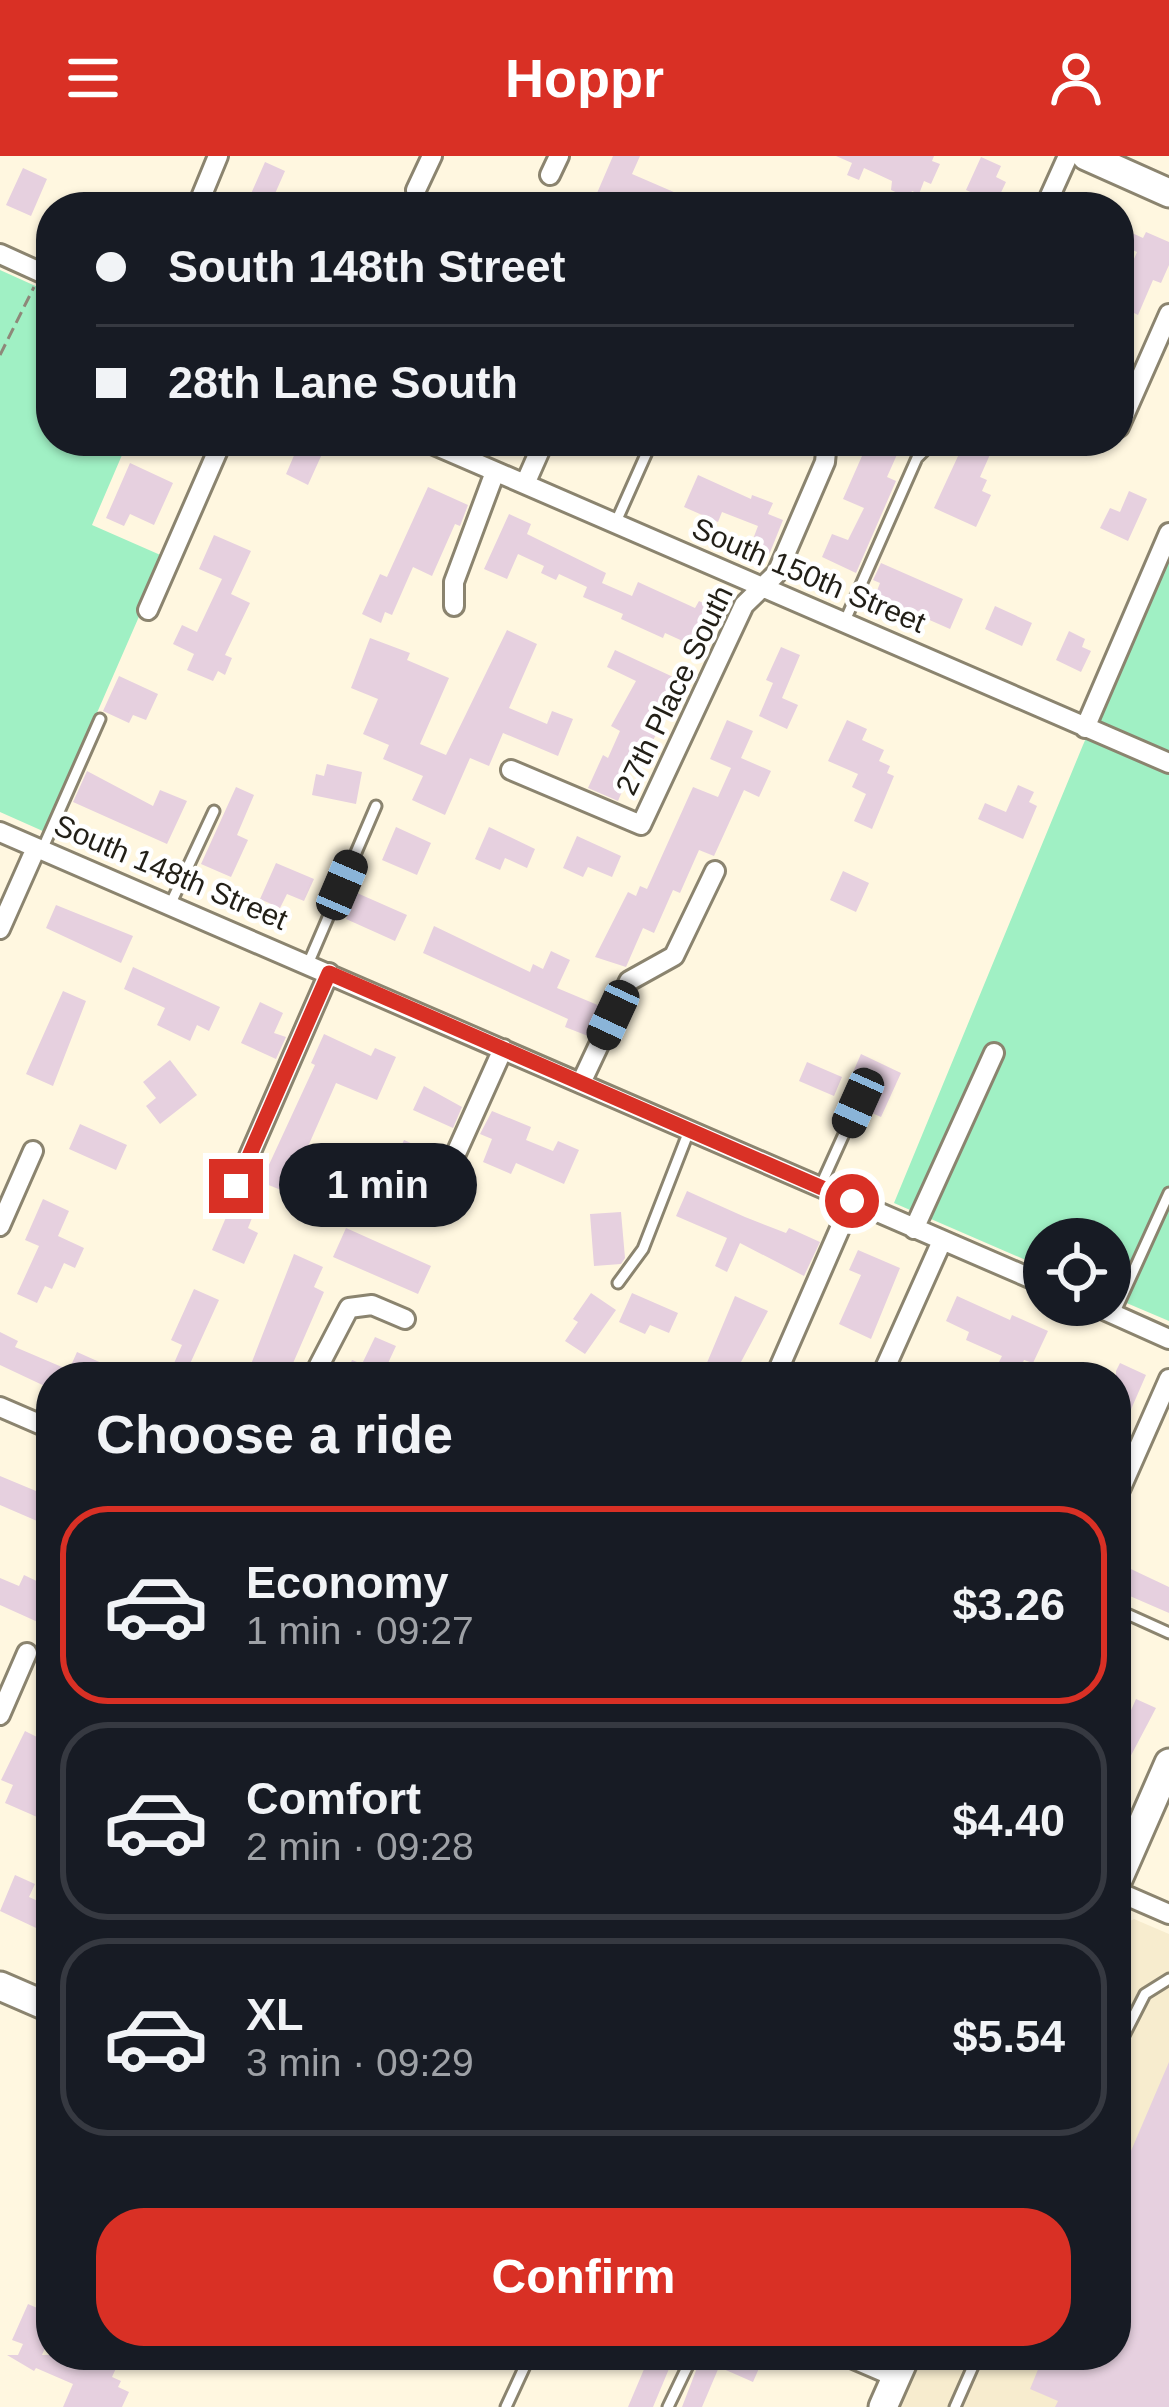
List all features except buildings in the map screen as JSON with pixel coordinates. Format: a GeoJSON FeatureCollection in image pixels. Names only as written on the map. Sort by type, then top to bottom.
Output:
{"type":"FeatureCollection","features":[{"type":"Feature","properties":{"kind":"street"},"geometry":{"type":"LineString","coordinates":[[203,192],[218,156]]}},
{"type":"Feature","properties":{"kind":"street"},"geometry":{"type":"LineString","coordinates":[[416,190],[432,156]]}},
{"type":"Feature","properties":{"kind":"street"},"geometry":{"type":"LineString","coordinates":[[1052,192],[1068,156]]}},
{"type":"Feature","properties":{"kind":"street"},"geometry":{"type":"LineString","coordinates":[[1086,156],[1169,193]]}},
{"type":"Feature","properties":{"kind":"street"},"geometry":{"type":"LineString","coordinates":[[0,254],[36,276]]}},
{"type":"Feature","properties":{"kind":"street"},"geometry":{"type":"LineString","coordinates":[[1134,393],[1169,314]]}},
{"type":"Feature","properties":{"kind":"street"},"geometry":{"type":"LineString","coordinates":[[148,610],[215,456]]}},
{"type":"Feature","properties":{"kind":"street","name":"South 150th Street"},"geometry":{"type":"LineString","coordinates":[[459,456],[1169,764]]}},
{"type":"Feature","properties":{"kind":"street"},"geometry":{"type":"LineString","coordinates":[[525,484],[537,456]]}},
{"type":"Feature","properties":{"kind":"street"},"geometry":{"type":"LineString","coordinates":[[760,586],[778,573],[826,456]]}},
{"type":"Feature","properties":{"kind":"street"},"geometry":{"type":"LineString","coordinates":[[454,606],[454,581],[495,472]]}},
{"type":"Feature","properties":{"kind":"street"},"geometry":{"type":"LineString","coordinates":[[1085,728],[1169,532]]}},
{"type":"Feature","properties":{"kind":"street","name":"27th Place South"},"geometry":{"type":"LineString","coordinates":[[511,770],[641,825],[744,605],[760,586]]}},
{"type":"Feature","properties":{"kind":"street","name":"South 148th Street"},"geometry":{"type":"LineString","coordinates":[[0,832],[1023,1275]]}},
{"type":"Feature","properties":{"kind":"street"},"geometry":{"type":"LineString","coordinates":[[0,929],[39,849]]}},
{"type":"Feature","properties":{"kind":"street"},"geometry":{"type":"LineString","coordinates":[[581,1083],[629,981],[674,956],[715,871]]}},
{"type":"Feature","properties":{"kind":"street"},"geometry":{"type":"LineString","coordinates":[[236,1186],[329,973]]}},
{"type":"Feature","properties":{"kind":"street"},"geometry":{"type":"LineString","coordinates":[[429,1186],[440,1189],[503,1049]]}},
{"type":"Feature","properties":{"kind":"street"},"geometry":{"type":"LineString","coordinates":[[914,1229],[994,1053]]}},
{"type":"Feature","properties":{"kind":"street"},"geometry":{"type":"LineString","coordinates":[[0,1226],[33,1151]]}},
{"type":"Feature","properties":{"kind":"street"},"geometry":{"type":"LineString","coordinates":[[782,1362],[852,1201]]}},
{"type":"Feature","properties":{"kind":"street"},"geometry":{"type":"LineString","coordinates":[[888,1362],[942,1241]]}},
{"type":"Feature","properties":{"kind":"street"},"geometry":{"type":"LineString","coordinates":[[322,1362],[349,1308],[372,1305],[405,1319]]}},
{"type":"Feature","properties":{"kind":"street"},"geometry":{"type":"LineString","coordinates":[[1131,1322],[1169,1339]]}},
{"type":"Feature","properties":{"kind":"street"},"geometry":{"type":"LineString","coordinates":[[1131,1465],[1169,1379]]}},
{"type":"Feature","properties":{"kind":"street"},"geometry":{"type":"LineString","coordinates":[[0,1407],[36,1423]]}},
{"type":"Feature","properties":{"kind":"street"},"geometry":{"type":"LineString","coordinates":[[0,1715],[27,1653]]}},
{"type":"Feature","properties":{"kind":"street"},"geometry":{"type":"LineString","coordinates":[[1131,1852],[1169,1763]]}},
{"type":"Feature","properties":{"kind":"street"},"geometry":{"type":"LineString","coordinates":[[1131,1895],[1169,1914]]}},
{"type":"Feature","properties":{"kind":"street"},"geometry":{"type":"LineString","coordinates":[[0,1986],[36,2002]]}},
{"type":"Feature","properties":{"kind":"street"},"geometry":{"type":"LineString","coordinates":[[883,2407],[899,2370]]}},
{"type":"Feature","properties":{"kind":"lane"},"geometry":{"type":"LineString","coordinates":[[615,524],[645,456]]}},
{"type":"Feature","properties":{"kind":"lane"},"geometry":{"type":"LineString","coordinates":[[844,623],[919,456]]}},
{"type":"Feature","properties":{"kind":"lane"},"geometry":{"type":"LineString","coordinates":[[39,849],[100,719]]}},
{"type":"Feature","properties":{"kind":"lane"},"geometry":{"type":"LineString","coordinates":[[308,964],[376,806]]}},
{"type":"Feature","properties":{"kind":"lane"},"geometry":{"type":"LineString","coordinates":[[170,905],[214,811]]}},
{"type":"Feature","properties":{"kind":"lane"},"geometry":{"type":"LineString","coordinates":[[820,1187],[858,1103]]}},
{"type":"Feature","properties":{"kind":"lane"},"geometry":{"type":"LineString","coordinates":[[618,1283],[643,1249],[689,1130]]}},
{"type":"Feature","properties":{"kind":"lane"},"geometry":{"type":"LineString","coordinates":[[1131,1277],[1169,1193]]}},
{"type":"Feature","properties":{"kind":"lane"},"geometry":{"type":"LineString","coordinates":[[1131,1617],[1169,1633]]}},
{"type":"Feature","properties":{"kind":"lane"},"geometry":{"type":"LineString","coordinates":[[1131,2022],[1145,1994],[1169,1979]]}},
{"type":"Feature","properties":{"kind":"lane"},"geometry":{"type":"LineString","coordinates":[[506,2407],[523,2370]]}},
{"type":"Feature","properties":{"kind":"lane"},"geometry":{"type":"LineString","coordinates":[[668,2407],[686,2370]]}},
{"type":"Feature","properties":{"kind":"lane"},"geometry":{"type":"LineString","coordinates":[[955,2407],[971,2370]]}},
{"type":"Feature","properties":{"kind":"path"},"geometry":{"type":"LineString","coordinates":[[0,355],[36,296]]}},
{"type":"Feature","properties":{"kind":"shaded area"},"geometry":{"type":"Polygon","coordinates":[[[1131,1920],[1169,1934],[1169,2407],[896,2407],[913,2370],[1131,2370],[1131,1920]]]}},
{"type":"Feature","properties":{"kind":"green space"},"geometry":{"type":"Polygon","coordinates":[[[0,270],[36,286],[36,456],[122,456],[92,525],[165,557],[45,832],[0,812],[0,270]]]}},
{"type":"Feature","properties":{"kind":"green space"},"geometry":{"type":"Polygon","coordinates":[[[1169,550],[1169,1321],[1131,1305],[1131,1218],[1023,1218],[1023,1259],[894,1203],[1169,550]]]}},
{"type":"Feature","properties":{"kind":"route"},"geometry":{"type":"LineString","coordinates":[[236,1186],[329,973],[852,1201]]}}]}
